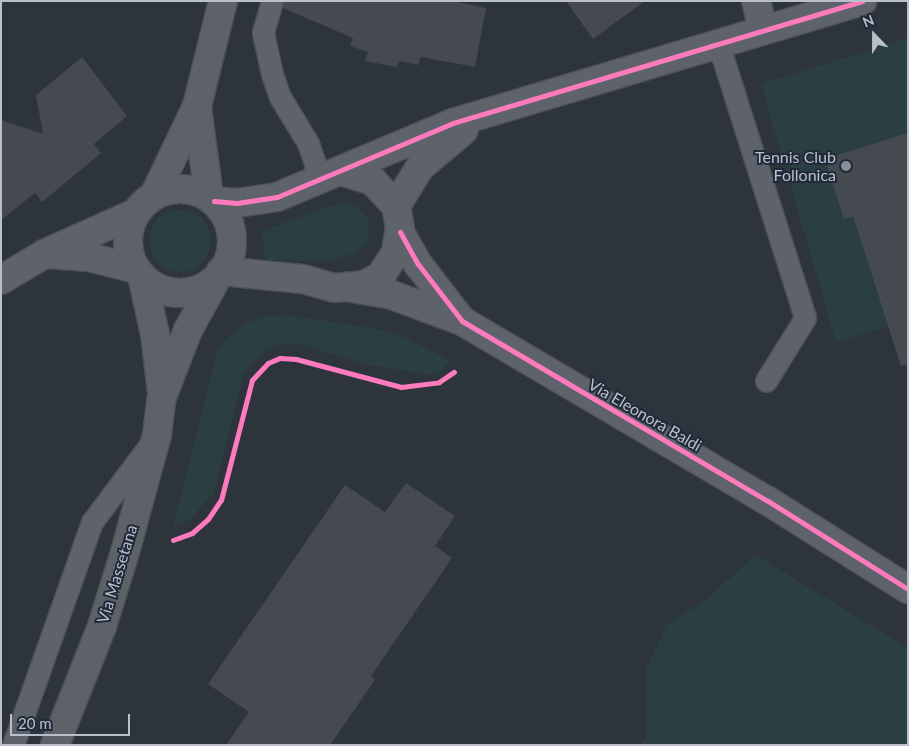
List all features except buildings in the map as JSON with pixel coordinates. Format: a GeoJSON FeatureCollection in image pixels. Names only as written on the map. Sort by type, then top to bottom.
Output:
{"type":"FeatureCollection","features":[{"type":"Feature","properties":{"kind":"main road","name":"Via Massetana"},"geometry":{"type":"LineString","coordinates":[[162,397],[155,334],[139,272],[127,241],[197,106],[223,1]]}},
{"type":"Feature","properties":{"kind":"main road","name":"Via Massetana"},"geometry":{"type":"LineString","coordinates":[[55,745],[102,626],[157,435],[162,397],[188,330],[232,248],[231,231],[211,199],[197,106]]}},
{"type":"Feature","properties":{"kind":"main road"},"geometry":{"type":"LineString","coordinates":[[145,204],[185,189],[211,199]]}},
{"type":"Feature","properties":{"kind":"main road"},"geometry":{"type":"LineString","coordinates":[[139,272],[170,292],[187,292],[218,275]]}},
{"type":"Feature","properties":{"kind":"street"},"geometry":{"type":"LineString","coordinates":[[756,1],[763,30]]}},
{"type":"Feature","properties":{"kind":"street"},"geometry":{"type":"LineString","coordinates":[[211,199],[267,200],[315,179],[344,172],[402,145],[487,113],[862,1]]}},
{"type":"Feature","properties":{"kind":"street"},"geometry":{"type":"LineString","coordinates":[[396,206],[420,167],[438,148],[487,113]]}},
{"type":"Feature","properties":{"kind":"street"},"geometry":{"type":"LineString","coordinates":[[344,172],[373,181],[396,206],[400,232],[396,252],[380,277],[352,288]]}},
{"type":"Feature","properties":{"kind":"street"},"geometry":{"type":"LineString","coordinates":[[1,280],[46,254],[145,204]]}},
{"type":"Feature","properties":{"kind":"street","name":"Via Eleonora Baldi"},"geometry":{"type":"LineString","coordinates":[[400,232],[418,264],[462,321],[768,501],[908,589]]}},
{"type":"Feature","properties":{"kind":"street"},"geometry":{"type":"LineString","coordinates":[[46,254],[97,259],[139,272]]}},
{"type":"Feature","properties":{"kind":"street"},"geometry":{"type":"LineString","coordinates":[[218,275],[352,288],[392,295],[462,321]]}},
{"type":"Feature","properties":{"kind":"lane"},"geometry":{"type":"LineString","coordinates":[[272,1],[263,33],[272,74],[280,98],[308,143],[315,163],[315,179]]}},
{"type":"Feature","properties":{"kind":"lane"},"geometry":{"type":"LineString","coordinates":[[718,44],[804,318],[766,381]]}},
{"type":"Feature","properties":{"kind":"lane"},"geometry":{"type":"LineString","coordinates":[[13,745],[92,522],[157,435]]}},
{"type":"Feature","properties":{"kind":"green space","name":"Tennis Club Follonica"},"geometry":{"type":"Polygon","coordinates":[[[908,38],[908,349],[900,323],[836,342],[761,84],[908,38]]]}},
{"type":"Feature","properties":{"kind":"green space"},"geometry":{"type":"Polygon","coordinates":[[[342,202],[358,207],[368,218],[368,242],[357,252],[328,261],[265,260],[262,231],[342,202]]]}},
{"type":"Feature","properties":{"kind":"green space"},"geometry":{"type":"Polygon","coordinates":[[[180,210],[197,215],[202,219],[206,224],[211,241],[206,258],[202,263],[197,267],[180,272],[163,267],[158,263],[154,258],[149,241],[154,224],[158,219],[163,215],[180,210]]]}},
{"type":"Feature","properties":{"kind":"green space"},"geometry":{"type":"Polygon","coordinates":[[[286,315],[373,328],[404,337],[450,360],[443,370],[431,375],[369,365],[302,345],[281,344],[265,350],[244,373],[214,493],[188,521],[173,526],[217,354],[226,339],[242,325],[264,316],[286,315]]]}},
{"type":"Feature","properties":{"kind":"green space"},"geometry":{"type":"Polygon","coordinates":[[[756,555],[908,648],[908,745],[640,745],[646,737],[646,670],[666,625],[705,600],[756,555]]]}},
{"type":"Feature","properties":{"kind":"cycle path"},"geometry":{"type":"LineString","coordinates":[[214,201],[237,203],[277,197],[453,123],[862,1]]}},
{"type":"Feature","properties":{"kind":"cycle path"},"geometry":{"type":"LineString","coordinates":[[400,232],[418,264],[462,321],[768,501],[908,589]]}},
{"type":"Feature","properties":{"kind":"cycle path"},"geometry":{"type":"LineString","coordinates":[[173,540],[192,533],[208,519],[221,500],[252,380],[268,363],[280,358],[296,359],[401,387],[439,382],[454,372]]}},
{"type":"Feature","properties":{"kind":"place","name":"Tennis Club Follonica"},"geometry":{"type":"Point","coordinates":[846,166]}}]}
